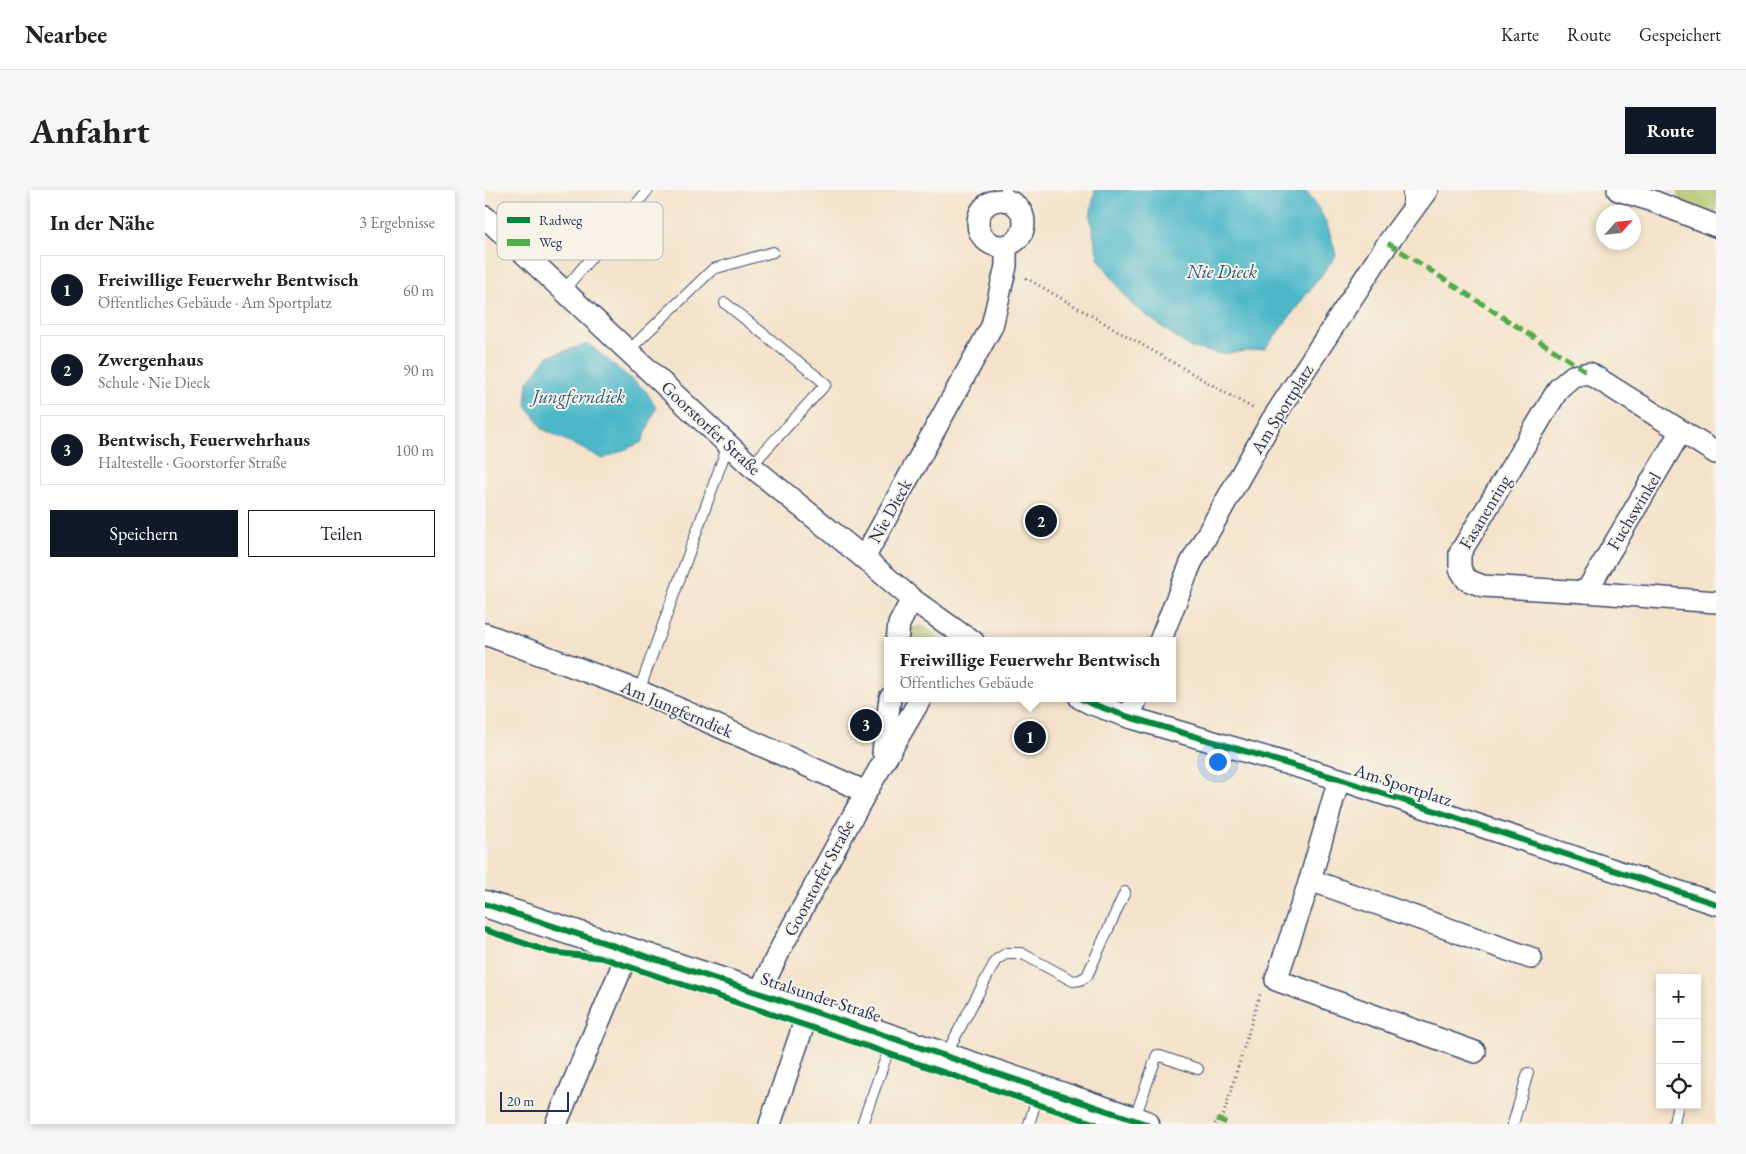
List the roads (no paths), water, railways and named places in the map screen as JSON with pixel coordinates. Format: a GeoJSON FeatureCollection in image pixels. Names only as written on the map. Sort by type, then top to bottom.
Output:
{"type":"FeatureCollection","features":[{"type":"Feature","properties":{"kind":"street","name":"Am Sportplatz"},"geometry":{"type":"LineString","coordinates":[[1162,637],[1191,563],[1272,420],[1388,243],[1427,190]]}},
{"type":"Feature","properties":{"kind":"street"},"geometry":{"type":"LineString","coordinates":[[1618,190],[1654,195],[1716,226]]}},
{"type":"Feature","properties":{"kind":"street","name":"Nie Dieck"},"geometry":{"type":"LineString","coordinates":[[864,558],[992,326],[1006,256],[1022,234],[1024,225],[1022,215],[1017,206],[998,196],[983,207],[978,216],[977,226],[980,236],[987,243],[997,246],[1006,256]]}},
{"type":"Feature","properties":{"kind":"street","name":"Goorstorfer Straße"},"geometry":{"type":"LineString","coordinates":[[485,217],[497,228]]}},
{"type":"Feature","properties":{"kind":"street","name":"Goorstorfer Straße"},"geometry":{"type":"LineString","coordinates":[[530,260],[751,466],[911,599]]}},
{"type":"Feature","properties":{"kind":"street","name":"Fasanenring"},"geometry":{"type":"LineString","coordinates":[[1716,453],[1589,374],[1573,376],[1559,388],[1460,553],[1460,569],[1467,580],[1483,586],[1586,592],[1716,603]]}},
{"type":"Feature","properties":{"kind":"street","name":"Fuchswinkel"},"geometry":{"type":"LineString","coordinates":[[1586,592],[1681,431]]}},
{"type":"Feature","properties":{"kind":"street"},"geometry":{"type":"LineString","coordinates":[[897,637],[899,624],[911,599],[960,637]]}},
{"type":"Feature","properties":{"kind":"street","name":"Am Jungferndiek"},"geometry":{"type":"LineString","coordinates":[[485,634],[639,691],[865,792]]}},
{"type":"Feature","properties":{"kind":"street","name":"Goorstorfer Straße"},"geometry":{"type":"LineString","coordinates":[[881,765],[889,702]]}},
{"type":"Feature","properties":{"kind":"street","name":"Goorstorfer Straße"},"geometry":{"type":"LineString","coordinates":[[759,993],[783,944],[865,792],[919,702]]}},
{"type":"Feature","properties":{"kind":"street","name":"Am Sportplatz"},"geometry":{"type":"LineString","coordinates":[[1088,702],[1133,708],[1339,779],[1716,904]]}},
{"type":"Feature","properties":{"kind":"street","name":"Am Sportplatz"},"geometry":{"type":"LineString","coordinates":[[1339,779],[1310,880],[1276,980],[1475,1052]]}},
{"type":"Feature","properties":{"kind":"street"},"geometry":{"type":"LineString","coordinates":[[1310,880],[1531,958]]}},
{"type":"Feature","properties":{"kind":"street","name":"Stralsunder Straße"},"geometry":{"type":"LineString","coordinates":[[485,904],[893,1037],[1140,1122]]}},
{"type":"Feature","properties":{"kind":"street"},"geometry":{"type":"LineString","coordinates":[[556,1124],[629,950]]}},
{"type":"Feature","properties":{"kind":"street","name":"Stralsunder Straße"},"geometry":{"type":"LineString","coordinates":[[770,1124],[809,1010]]}},
{"type":"Feature","properties":{"kind":"lane"},"geometry":{"type":"LineString","coordinates":[[638,202],[648,190]]}},
{"type":"Feature","properties":{"kind":"lane"},"geometry":{"type":"LineString","coordinates":[[1407,217],[1408,190]]}},
{"type":"Feature","properties":{"kind":"lane"},"geometry":{"type":"LineString","coordinates":[[628,351],[713,269],[773,252]]}},
{"type":"Feature","properties":{"kind":"lane"},"geometry":{"type":"LineString","coordinates":[[563,291],[589,260]]}},
{"type":"Feature","properties":{"kind":"lane"},"geometry":{"type":"LineString","coordinates":[[725,303],[826,384],[751,466]]}},
{"type":"Feature","properties":{"kind":"lane"},"geometry":{"type":"LineString","coordinates":[[639,691],[728,445]]}},
{"type":"Feature","properties":{"kind":"lane"},"geometry":{"type":"LineString","coordinates":[[947,1055],[951,1043],[996,960],[1007,953],[1021,953],[1073,981],[1081,980],[1087,976],[1125,892]]}},
{"type":"Feature","properties":{"kind":"lane"},"geometry":{"type":"LineString","coordinates":[[863,1124],[893,1037]]}},
{"type":"Feature","properties":{"kind":"lane"},"geometry":{"type":"LineString","coordinates":[[1140,1122],[1157,1055],[1198,1069]]}},
{"type":"Feature","properties":{"kind":"lane"},"geometry":{"type":"LineString","coordinates":[[1513,1124],[1528,1073]]}},
{"type":"Feature","properties":{"kind":"lane"},"geometry":{"type":"LineString","coordinates":[[1029,1124],[1040,1087]]}},
{"type":"Feature","properties":{"kind":"lane"},"geometry":{"type":"LineString","coordinates":[[1674,1124],[1677,1109]]}},
{"type":"Feature","properties":{"kind":"water","name":"Nie Dieck"},"geometry":{"type":"Polygon","coordinates":[[[1095,190],[1304,190],[1311,197],[1325,220],[1336,256],[1265,349],[1219,354],[1189,347],[1131,304],[1098,258],[1090,216],[1095,190]]]}},
{"type":"Feature","properties":{"kind":"water","name":"Jungferndiek"},"geometry":{"type":"Polygon","coordinates":[[[588,344],[646,391],[656,408],[642,442],[603,459],[543,429],[526,405],[528,382],[548,356],[588,344]]]}},
{"type":"Feature","properties":{"kind":"place","name":"Zwergenhaus"},"geometry":{"type":"Point","coordinates":[1041,521]}},
{"type":"Feature","properties":{"kind":"place","name":"Bentwisch, Feuerwehrhaus"},"geometry":{"type":"Point","coordinates":[866,725]}},
{"type":"Feature","properties":{"kind":"place","name":"Freiwillige Feuerwehr Bentwisch"},"geometry":{"type":"Point","coordinates":[1030,737]}}]}
